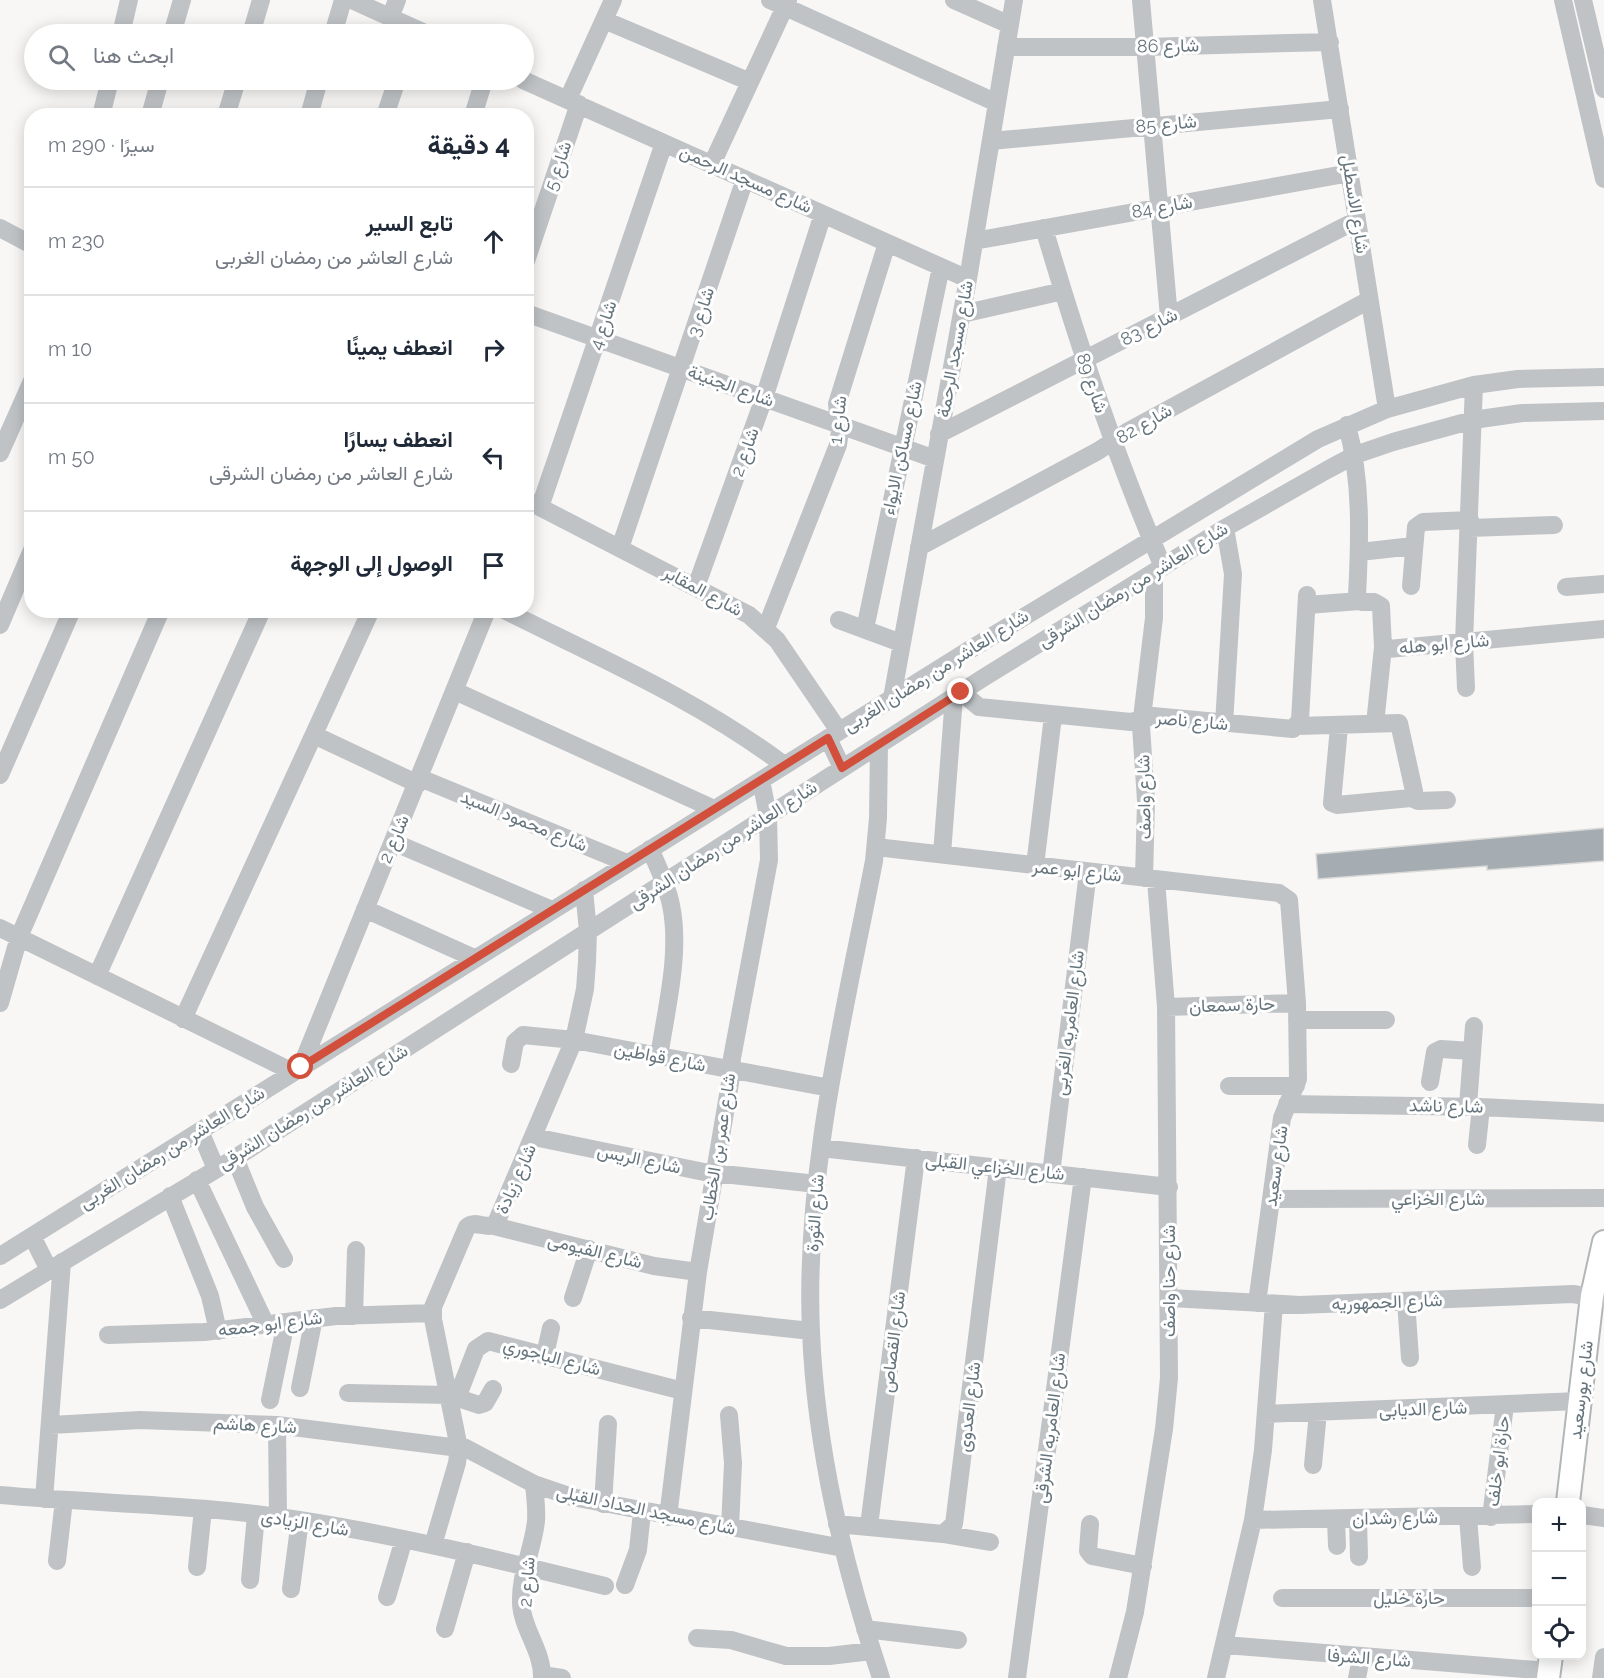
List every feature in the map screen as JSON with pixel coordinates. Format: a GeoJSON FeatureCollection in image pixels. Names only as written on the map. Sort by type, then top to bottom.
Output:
{"type":"FeatureCollection","features":[{"type":"Feature","properties":{"kind":"main road","name":"شارع بورسعيد"},"geometry":{"type":"LineString","coordinates":[[1569,1498],[1579,1401],[1598,1298],[1604,1242]]}},
{"type":"Feature","properties":{"kind":"street"},"geometry":{"type":"LineString","coordinates":[[123,24],[129,0]]}},
{"type":"Feature","properties":{"kind":"street"},"geometry":{"type":"LineString","coordinates":[[175,24],[182,0]]}},
{"type":"Feature","properties":{"kind":"street"},"geometry":{"type":"LineString","coordinates":[[254,24],[261,0]]}},
{"type":"Feature","properties":{"kind":"street"},"geometry":{"type":"LineString","coordinates":[[336,24],[343,0]]}},
{"type":"Feature","properties":{"kind":"street"},"geometry":{"type":"LineString","coordinates":[[352,0],[402,24]]}},
{"type":"Feature","properties":{"kind":"street"},"geometry":{"type":"LineString","coordinates":[[390,18],[397,0]]}},
{"type":"Feature","properties":{"kind":"street","name":"شارع 5"},"geometry":{"type":"LineString","coordinates":[[534,234],[573,102],[613,0]]}},
{"type":"Feature","properties":{"kind":"street"},"geometry":{"type":"LineString","coordinates":[[954,0],[1010,25]]}},
{"type":"Feature","properties":{"kind":"street","name":"شارع مسجد الرحمة"},"geometry":{"type":"LineString","coordinates":[[892,698],[962,314],[1014,0]]}},
{"type":"Feature","properties":{"kind":"street"},"geometry":{"type":"LineString","coordinates":[[1141,0],[1169,317]]}},
{"type":"Feature","properties":{"kind":"street","name":"شارع الاسطبل"},"geometry":{"type":"LineString","coordinates":[[1322,0],[1387,409]]}},
{"type":"Feature","properties":{"kind":"street"},"geometry":{"type":"LineString","coordinates":[[1563,0],[1604,179]]}},
{"type":"Feature","properties":{"kind":"street"},"geometry":{"type":"LineString","coordinates":[[1583,0],[1598,40],[1604,89]]}},
{"type":"Feature","properties":{"kind":"street"},"geometry":{"type":"LineString","coordinates":[[712,164],[781,2],[997,103]]}},
{"type":"Feature","properties":{"kind":"street"},"geometry":{"type":"LineString","coordinates":[[604,20],[748,81]]}},
{"type":"Feature","properties":{"kind":"street"},"geometry":{"type":"LineString","coordinates":[[1571,36],[1598,40]]}},
{"type":"Feature","properties":{"kind":"street","name":"شارع 86"},"geometry":{"type":"LineString","coordinates":[[1006,47],[1145,47],[1330,42]]}},
{"type":"Feature","properties":{"kind":"street","name":"شارع مسجد الرحمن"},"geometry":{"type":"LineString","coordinates":[[534,84],[968,279]]}},
{"type":"Feature","properties":{"kind":"street"},"geometry":{"type":"LineString","coordinates":[[103,108],[108,90]]}},
{"type":"Feature","properties":{"kind":"street"},"geometry":{"type":"LineString","coordinates":[[152,108],[157,90]]}},
{"type":"Feature","properties":{"kind":"street"},"geometry":{"type":"LineString","coordinates":[[228,108],[234,90]]}},
{"type":"Feature","properties":{"kind":"street"},"geometry":{"type":"LineString","coordinates":[[311,108],[316,90]]}},
{"type":"Feature","properties":{"kind":"street"},"geometry":{"type":"LineString","coordinates":[[388,108],[394,90]]}},
{"type":"Feature","properties":{"kind":"street"},"geometry":{"type":"LineString","coordinates":[[475,108],[481,90]]}},
{"type":"Feature","properties":{"kind":"street","name":"شارع 85"},"geometry":{"type":"LineString","coordinates":[[991,141],[1340,109]]}},
{"type":"Feature","properties":{"kind":"street","name":"شارع 4"},"geometry":{"type":"LineString","coordinates":[[534,498],[599,340],[664,143]]}},
{"type":"Feature","properties":{"kind":"street","name":"شارع 84"},"geometry":{"type":"LineString","coordinates":[[974,241],[1350,174]]}},
{"type":"Feature","properties":{"kind":"street","name":"شارع 3"},"geometry":{"type":"LineString","coordinates":[[620,548],[683,369],[745,178]]}},
{"type":"Feature","properties":{"kind":"street","name":"شارع 2"},"geometry":{"type":"LineString","coordinates":[[696,587],[764,398],[823,214]]}},
{"type":"Feature","properties":{"kind":"street","name":"شارع 83"},"geometry":{"type":"LineString","coordinates":[[939,434],[1357,220]]}},
{"type":"Feature","properties":{"kind":"street"},"geometry":{"type":"LineString","coordinates":[[0,228],[24,241]]}},
{"type":"Feature","properties":{"kind":"street","name":"شارع 89"},"geometry":{"type":"LineString","coordinates":[[1044,228],[1084,361],[1112,442],[1151,539],[1158,570]]}},
{"type":"Feature","properties":{"kind":"street","name":"شارع 1"},"geometry":{"type":"LineString","coordinates":[[766,628],[838,445],[837,404],[887,243]]}},
{"type":"Feature","properties":{"kind":"street","name":"شارع مساكن الايواء"},"geometry":{"type":"LineString","coordinates":[[866,629],[901,447],[941,267]]}},
{"type":"Feature","properties":{"kind":"street"},"geometry":{"type":"LineString","coordinates":[[962,314],[1063,291]]}},
{"type":"Feature","properties":{"kind":"street","name":"شارع 82"},"geometry":{"type":"LineString","coordinates":[[919,547],[1369,300]]}},
{"type":"Feature","properties":{"kind":"street","name":"شارع الجنينة"},"geometry":{"type":"LineString","coordinates":[[534,316],[935,459]]}},
{"type":"Feature","properties":{"kind":"street","name":"شارع العاشر من رمضان الغربى"},"geometry":{"type":"LineString","coordinates":[[0,1256],[966,652],[1318,439],[1387,409],[1474,385],[1562,376],[1604,377]]}},
{"type":"Feature","properties":{"kind":"street"},"geometry":{"type":"LineString","coordinates":[[1466,688],[1464,642],[1474,385]]}},
{"type":"Feature","properties":{"kind":"street"},"geometry":{"type":"LineString","coordinates":[[0,453],[24,399]]}},
{"type":"Feature","properties":{"kind":"street","name":"شارع العاشر من رمضان الشرقى"},"geometry":{"type":"LineString","coordinates":[[0,1300],[235,1158],[983,678],[1225,528],[1355,455],[1432,429],[1473,420],[1522,413],[1604,411]]}},
{"type":"Feature","properties":{"kind":"street"},"geometry":{"type":"LineString","coordinates":[[1347,425],[1355,455],[1359,500],[1360,552],[1357,596],[1360,601]]}},
{"type":"Feature","properties":{"kind":"street","name":"شارع المقابر"},"geometry":{"type":"LineString","coordinates":[[534,506],[696,587],[749,615],[766,628],[788,655],[834,734],[842,768]]}},
{"type":"Feature","properties":{"kind":"street"},"geometry":{"type":"LineString","coordinates":[[1411,586],[1414,530],[1419,524],[1554,525]]}},
{"type":"Feature","properties":{"kind":"street"},"geometry":{"type":"LineString","coordinates":[[1224,724],[1233,574],[1225,528]]}},
{"type":"Feature","properties":{"kind":"street"},"geometry":{"type":"LineString","coordinates":[[1360,552],[1413,546]]}},
{"type":"Feature","properties":{"kind":"street"},"geometry":{"type":"LineString","coordinates":[[0,625],[24,569]]}},
{"type":"Feature","properties":{"kind":"street","name":"شارع واصف"},"geometry":{"type":"LineString","coordinates":[[1150,879],[1141,719],[1158,570]]}},
{"type":"Feature","properties":{"kind":"street"},"geometry":{"type":"LineString","coordinates":[[1566,588],[1604,584]]}},
{"type":"Feature","properties":{"kind":"street"},"geometry":{"type":"LineString","coordinates":[[1298,726],[1307,600],[1360,601]]}},
{"type":"Feature","properties":{"kind":"street","name":"شارع ابو هله"},"geometry":{"type":"LineString","coordinates":[[1360,601],[1374,602],[1382,606],[1383,646],[1388,649],[1604,629]]}},
{"type":"Feature","properties":{"kind":"street"},"geometry":{"type":"LineString","coordinates":[[0,775],[69,618]]}},
{"type":"Feature","properties":{"kind":"street"},"geometry":{"type":"LineString","coordinates":[[0,1003],[19,937],[158,618]]}},
{"type":"Feature","properties":{"kind":"street"},"geometry":{"type":"LineString","coordinates":[[97,976],[258,618]]}},
{"type":"Feature","properties":{"kind":"street"},"geometry":{"type":"LineString","coordinates":[[183,1019],[366,618]]}},
{"type":"Feature","properties":{"kind":"street","name":"شارع 2"},"geometry":{"type":"LineString","coordinates":[[297,1070],[419,781],[485,618]]}},
{"type":"Feature","properties":{"kind":"street"},"geometry":{"type":"LineString","coordinates":[[520,618],[695,706],[746,736],[784,765]]}},
{"type":"Feature","properties":{"kind":"street"},"geometry":{"type":"LineString","coordinates":[[839,620],[901,643]]}},
{"type":"Feature","properties":{"kind":"street"},"geometry":{"type":"LineString","coordinates":[[1375,723],[1383,646]]}},
{"type":"Feature","properties":{"kind":"street"},"geometry":{"type":"LineString","coordinates":[[966,652],[983,678]]}},
{"type":"Feature","properties":{"kind":"street"},"geometry":{"type":"LineString","coordinates":[[455,691],[714,809]]}},
{"type":"Feature","properties":{"kind":"street"},"geometry":{"type":"LineString","coordinates":[[942,854],[958,694]]}},
{"type":"Feature","properties":{"kind":"street","name":"شارع ناصر"},"geometry":{"type":"LineString","coordinates":[[958,694],[980,707],[1131,722],[1153,716],[1288,730],[1298,726],[1339,727],[1394,721],[1400,724],[1414,791],[1411,798]]}},
{"type":"Feature","properties":{"kind":"street"},"geometry":{"type":"LineString","coordinates":[[1035,866],[1053,716]]}},
{"type":"Feature","properties":{"kind":"street"},"geometry":{"type":"LineString","coordinates":[[1339,727],[1332,803],[1337,805],[1411,798],[1420,801],[1447,800]]}},
{"type":"Feature","properties":{"kind":"street","name":"شارع محمود السيد"},"geometry":{"type":"LineString","coordinates":[[314,735],[419,781],[627,863]]}},
{"type":"Feature","properties":{"kind":"street","name":"شارع الثورة"},"geometry":{"type":"LineString","coordinates":[[879,745],[876,847],[830,1088],[821,1148],[817,1184],[811,1331],[820,1428],[837,1524],[865,1629],[881,1678]]}},
{"type":"Feature","properties":{"kind":"street","name":"شارع عمر بن الخطاب"},"geometry":{"type":"LineString","coordinates":[[668,1517],[698,1272],[767,880],[768,816],[760,780]]}},
{"type":"Feature","properties":{"kind":"street"},"geometry":{"type":"LineString","coordinates":[[393,842],[552,910]]}},
{"type":"Feature","properties":{"kind":"street","name":"شارع ابو عمر"},"geometry":{"type":"LineString","coordinates":[[876,847],[1279,894]]}},
{"type":"Feature","properties":{"kind":"street"},"geometry":{"type":"LineString","coordinates":[[650,849],[671,903],[674,936],[659,1057]]}},
{"type":"Feature","properties":{"kind":"street","name":"شارع العامريه الغربى"},"geometry":{"type":"LineString","coordinates":[[1051,1174],[1088,872]]}},
{"type":"Feature","properties":{"kind":"street","name":"شارع حنا واصف"},"geometry":{"type":"LineString","coordinates":[[1118,1678],[1135,1612],[1167,1403],[1170,1298],[1166,1007],[1150,879]]}},
{"type":"Feature","properties":{"kind":"street","name":"شارع زيادة"},"geometry":{"type":"LineString","coordinates":[[433,1545],[457,1462],[459,1446],[453,1397],[433,1313],[435,1302],[467,1227],[472,1224],[494,1226],[574,1040],[585,989],[588,931],[584,890]]}},
{"type":"Feature","properties":{"kind":"street","name":"شارع سعيد"},"geometry":{"type":"LineString","coordinates":[[1216,1678],[1253,1520],[1266,1414],[1266,1304],[1271,1199],[1282,1118],[1296,1086],[1297,1011],[1290,905],[1289,900],[1279,894]]}},
{"type":"Feature","properties":{"kind":"street"},"geometry":{"type":"LineString","coordinates":[[365,909],[474,958]]}},
{"type":"Feature","properties":{"kind":"street"},"geometry":{"type":"LineString","coordinates":[[0,928],[183,1019],[297,1070]]}},
{"type":"Feature","properties":{"kind":"street","name":"حارة سمعان"},"geometry":{"type":"LineString","coordinates":[[1166,1007],[1297,1011],[1386,1020]]}},
{"type":"Feature","properties":{"kind":"street"},"geometry":{"type":"LineString","coordinates":[[1474,1026],[1472,1051],[1478,1145]]}},
{"type":"Feature","properties":{"kind":"street","name":"شارع قواطين"},"geometry":{"type":"LineString","coordinates":[[511,1064],[515,1042],[519,1036],[574,1040],[830,1088]]}},
{"type":"Feature","properties":{"kind":"street"},"geometry":{"type":"LineString","coordinates":[[1430,1083],[1435,1052],[1441,1049],[1472,1051]]}},
{"type":"Feature","properties":{"kind":"street"},"geometry":{"type":"LineString","coordinates":[[1229,1086],[1296,1086]]}},
{"type":"Feature","properties":{"kind":"street","name":"شارع ناشد"},"geometry":{"type":"LineString","coordinates":[[1287,1104],[1475,1106],[1604,1113]]}},
{"type":"Feature","properties":{"kind":"street"},"geometry":{"type":"LineString","coordinates":[[200,1131],[216,1169]]}},
{"type":"Feature","properties":{"kind":"street","name":"شارع الريس"},"geometry":{"type":"LineString","coordinates":[[534,1137],[715,1174],[817,1184]]}},
{"type":"Feature","properties":{"kind":"street","name":"شارع الخزاعي القبلى"},"geometry":{"type":"LineString","coordinates":[[821,1148],[1168,1187]]}},
{"type":"Feature","properties":{"kind":"street"},"geometry":{"type":"LineString","coordinates":[[235,1158],[255,1207],[284,1259]]}},
{"type":"Feature","properties":{"kind":"street","name":"شارع القصاص"},"geometry":{"type":"LineString","coordinates":[[869,1526],[916,1158]]}},
{"type":"Feature","properties":{"kind":"street","name":"شارع العدوى"},"geometry":{"type":"LineString","coordinates":[[943,1534],[951,1528],[955,1519],[998,1168]]}},
{"type":"Feature","properties":{"kind":"street","name":"شارع العامريه الشرقى"},"geometry":{"type":"LineString","coordinates":[[1017,1678],[1083,1177]]}},
{"type":"Feature","properties":{"kind":"street"},"geometry":{"type":"LineString","coordinates":[[197,1180],[266,1325]]}},
{"type":"Feature","properties":{"kind":"street"},"geometry":{"type":"LineString","coordinates":[[170,1197],[210,1296],[219,1330]]}},
{"type":"Feature","properties":{"kind":"street","name":"شارع الخزاعي"},"geometry":{"type":"LineString","coordinates":[[1271,1199],[1604,1198]]}},
{"type":"Feature","properties":{"kind":"street","name":"شارع الفيومى"},"geometry":{"type":"LineString","coordinates":[[494,1226],[654,1266],[698,1272]]}},
{"type":"Feature","properties":{"kind":"street"},"geometry":{"type":"LineString","coordinates":[[0,1238],[26,1240],[56,1266],[51,1425],[44,1499]]}},
{"type":"Feature","properties":{"kind":"street"},"geometry":{"type":"LineString","coordinates":[[573,1298],[589,1249]]}},
{"type":"Feature","properties":{"kind":"street"},"geometry":{"type":"LineString","coordinates":[[354,1316],[356,1250]]}},
{"type":"Feature","properties":{"kind":"street","name":"شارع الجمهوريه"},"geometry":{"type":"LineString","coordinates":[[1170,1298],[1266,1304],[1574,1294],[1598,1298]]}},
{"type":"Feature","properties":{"kind":"street"},"geometry":{"type":"LineString","coordinates":[[1406,1301],[1410,1358]]}},
{"type":"Feature","properties":{"kind":"street","name":"شارع ابو جمعه"},"geometry":{"type":"LineString","coordinates":[[108,1335],[219,1330],[314,1318],[433,1313]]}},
{"type":"Feature","properties":{"kind":"street"},"geometry":{"type":"LineString","coordinates":[[300,1388],[314,1318]]}},
{"type":"Feature","properties":{"kind":"street"},"geometry":{"type":"LineString","coordinates":[[691,1318],[811,1331]]}},
{"type":"Feature","properties":{"kind":"street"},"geometry":{"type":"LineString","coordinates":[[270,1400],[286,1322]]}},
{"type":"Feature","properties":{"kind":"street"},"geometry":{"type":"LineString","coordinates":[[545,1355],[551,1328]]}},
{"type":"Feature","properties":{"kind":"street","name":"شارع الباجوري"},"geometry":{"type":"LineString","coordinates":[[453,1397],[476,1349],[483,1342],[492,1341],[682,1391]]}},
{"type":"Feature","properties":{"kind":"street"},"geometry":{"type":"LineString","coordinates":[[348,1393],[453,1397],[483,1405],[493,1389]]}},
{"type":"Feature","properties":{"kind":"street","name":"شارع الديابى"},"geometry":{"type":"LineString","coordinates":[[1266,1414],[1579,1401]]}},
{"type":"Feature","properties":{"kind":"street","name":"حارة ابو خلف"},"geometry":{"type":"LineString","coordinates":[[1491,1517],[1505,1405]]}},
{"type":"Feature","properties":{"kind":"street"},"geometry":{"type":"LineString","coordinates":[[1313,1465],[1318,1412]]}},
{"type":"Feature","properties":{"kind":"street"},"geometry":{"type":"LineString","coordinates":[[729,1415],[733,1463],[730,1528]]}},
{"type":"Feature","properties":{"kind":"street","name":"شارع هاشم"},"geometry":{"type":"LineString","coordinates":[[51,1425],[140,1420],[278,1425],[459,1446]]}},
{"type":"Feature","properties":{"kind":"street"},"geometry":{"type":"LineString","coordinates":[[603,1504],[608,1424]]}},
{"type":"Feature","properties":{"kind":"street"},"geometry":{"type":"LineString","coordinates":[[278,1425],[278,1517]]}},
{"type":"Feature","properties":{"kind":"street","name":"شارع مسجد الحداد القبلى"},"geometry":{"type":"LineString","coordinates":[[459,1446],[534,1484],[559,1493],[642,1512],[843,1548]]}},
{"type":"Feature","properties":{"kind":"street","name":"شارع 2"},"geometry":{"type":"LineString","coordinates":[[534,1484],[536,1522],[525,1566],[522,1606],[542,1665],[542,1677]]}},
{"type":"Feature","properties":{"kind":"street","name":"شارع الزيادى"},"geometry":{"type":"LineString","coordinates":[[0,1495],[203,1509],[300,1520],[467,1552],[605,1587]]}},
{"type":"Feature","properties":{"kind":"street"},"geometry":{"type":"LineString","coordinates":[[57,1561],[64,1500]]}},
{"type":"Feature","properties":{"kind":"street"},"geometry":{"type":"LineString","coordinates":[[197,1567],[203,1509]]}},
{"type":"Feature","properties":{"kind":"street"},"geometry":{"type":"LineString","coordinates":[[625,1585],[638,1550],[642,1512]]}},
{"type":"Feature","properties":{"kind":"street","name":"شارع رشدان"},"geometry":{"type":"LineString","coordinates":[[1253,1520],[1491,1517],[1532,1514]]}},
{"type":"Feature","properties":{"kind":"street"},"geometry":{"type":"LineString","coordinates":[[250,1580],[256,1515]]}},
{"type":"Feature","properties":{"kind":"street"},"geometry":{"type":"LineString","coordinates":[[1586,1516],[1604,1518]]}},
{"type":"Feature","properties":{"kind":"street"},"geometry":{"type":"LineString","coordinates":[[1468,1517],[1472,1567]]}},
{"type":"Feature","properties":{"kind":"street"},"geometry":{"type":"LineString","coordinates":[[1336,1519],[1336,1546]]}},
{"type":"Feature","properties":{"kind":"street"},"geometry":{"type":"LineString","coordinates":[[1358,1519],[1359,1557]]}},
{"type":"Feature","properties":{"kind":"street"},"geometry":{"type":"LineString","coordinates":[[291,1589],[300,1520]]}},
{"type":"Feature","properties":{"kind":"street"},"geometry":{"type":"LineString","coordinates":[[837,1524],[943,1534],[990,1542]]}},
{"type":"Feature","properties":{"kind":"street"},"geometry":{"type":"LineString","coordinates":[[1090,1524],[1088,1551],[1092,1556],[1143,1566]]}},
{"type":"Feature","properties":{"kind":"street"},"geometry":{"type":"LineString","coordinates":[[387,1597],[404,1539]]}},
{"type":"Feature","properties":{"kind":"street"},"geometry":{"type":"LineString","coordinates":[[445,1629],[467,1552]]}},
{"type":"Feature","properties":{"kind":"street","name":"حارة خليل"},"geometry":{"type":"LineString","coordinates":[[1282,1598],[1532,1598]]}},
{"type":"Feature","properties":{"kind":"street"},"geometry":{"type":"LineString","coordinates":[[865,1629],[958,1640]]}},
{"type":"Feature","properties":{"kind":"street"},"geometry":{"type":"LineString","coordinates":[[697,1638],[731,1640],[786,1656],[829,1656],[872,1651]]}},
{"type":"Feature","properties":{"kind":"street","name":"شارع الشرفا"},"geometry":{"type":"LineString","coordinates":[[1225,1645],[1361,1658],[1407,1669],[1550,1668]]}},
{"type":"Feature","properties":{"kind":"street"},"geometry":{"type":"LineString","coordinates":[[1601,1678],[1604,1657]]}},
{"type":"Feature","properties":{"kind":"street"},"geometry":{"type":"LineString","coordinates":[[1357,1678],[1361,1658]]}},
{"type":"Feature","properties":{"kind":"street"},"geometry":{"type":"LineString","coordinates":[[542,1677],[562,1678]]}},
{"type":"Feature","properties":{"kind":"building"},"geometry":{"type":"Polygon","coordinates":[[[1604,828],[1604,861],[1487,870],[1487,866],[1318,879],[1316,854],[1604,828]]]}},
{"type":"Feature","properties":{"kind":"route"},"geometry":{"type":"LineString","coordinates":[[301,1067],[828,738],[842,768],[961,692]]}}]}
